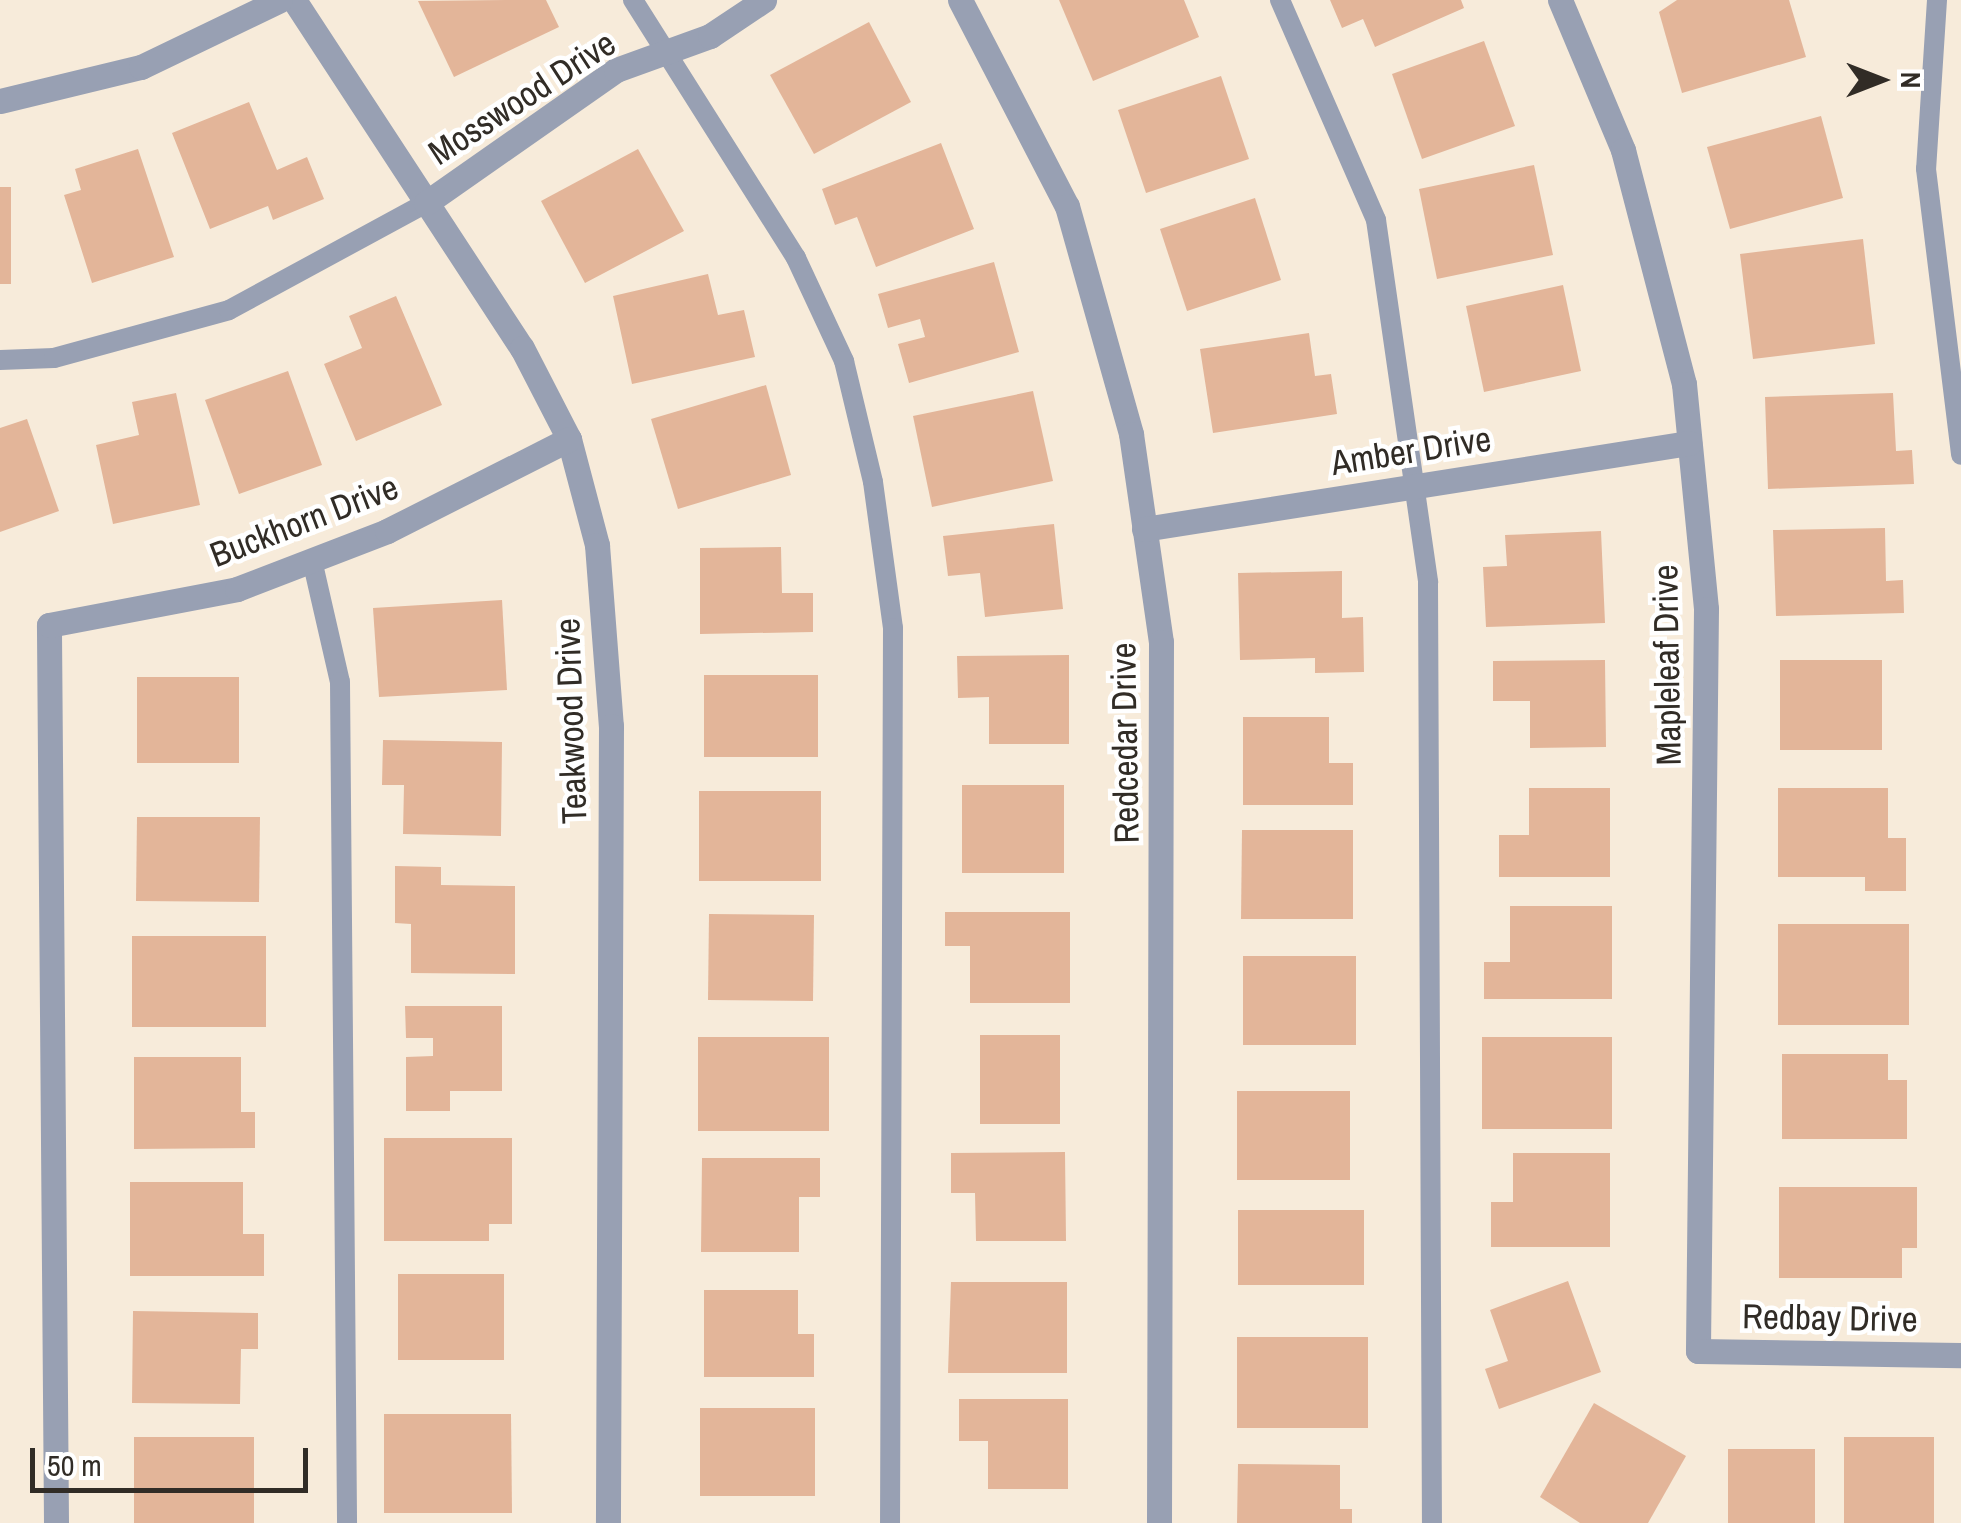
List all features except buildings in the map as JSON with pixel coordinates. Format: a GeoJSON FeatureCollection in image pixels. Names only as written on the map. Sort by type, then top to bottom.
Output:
{"type":"FeatureCollection","features":[{"type":"Feature","properties":{"kind":"street"},"geometry":{"type":"LineString","coordinates":[[0,101],[141,67],[280,0]]}},
{"type":"Feature","properties":{"kind":"street","name":"Teakwood Drive"},"geometry":{"type":"LineString","coordinates":[[294,0],[522,348],[570,439],[597,545],[611,726],[608,1523]]}},
{"type":"Feature","properties":{"kind":"street","name":"Mosswood Drive"},"geometry":{"type":"LineString","coordinates":[[426,203],[616,70],[669,51],[764,0]]}},
{"type":"Feature","properties":{"kind":"street","name":"Redcedar Drive"},"geometry":{"type":"LineString","coordinates":[[960,0],[1067,206],[1131,434],[1161,642],[1159,1523]]}},
{"type":"Feature","properties":{"kind":"street","name":"Mapleleaf Drive"},"geometry":{"type":"LineString","coordinates":[[1566,2],[1623,150],[1684,384],[1706,608],[1698,1351]]}},
{"type":"Feature","properties":{"kind":"street","name":"Buckhorn Drive"},"geometry":{"type":"LineString","coordinates":[[56,1523],[49,625],[238,590],[312,560],[570,439]]}},
{"type":"Feature","properties":{"kind":"street","name":"Amber Drive"},"geometry":{"type":"LineString","coordinates":[[1144,529],[1689,443]]}},
{"type":"Feature","properties":{"kind":"street","name":"Redbay Drive"},"geometry":{"type":"LineString","coordinates":[[1698,1351],[1961,1354]]}},
{"type":"Feature","properties":{"kind":"lane"},"geometry":{"type":"LineString","coordinates":[[633,0],[669,51],[796,258],[844,361],[875,500],[893,628],[890,1523]]}},
{"type":"Feature","properties":{"kind":"lane"},"geometry":{"type":"LineString","coordinates":[[1280,0],[1376,220],[1417,486],[1432,653],[1432,1523]]}},
{"type":"Feature","properties":{"kind":"lane"},"geometry":{"type":"LineString","coordinates":[[1937,0],[1926,170],[1961,455]]}},
{"type":"Feature","properties":{"kind":"lane"},"geometry":{"type":"LineString","coordinates":[[0,360],[54,358],[229,310],[426,203]]}},
{"type":"Feature","properties":{"kind":"lane"},"geometry":{"type":"LineString","coordinates":[[312,560],[340,682],[348,1523]]}}]}
